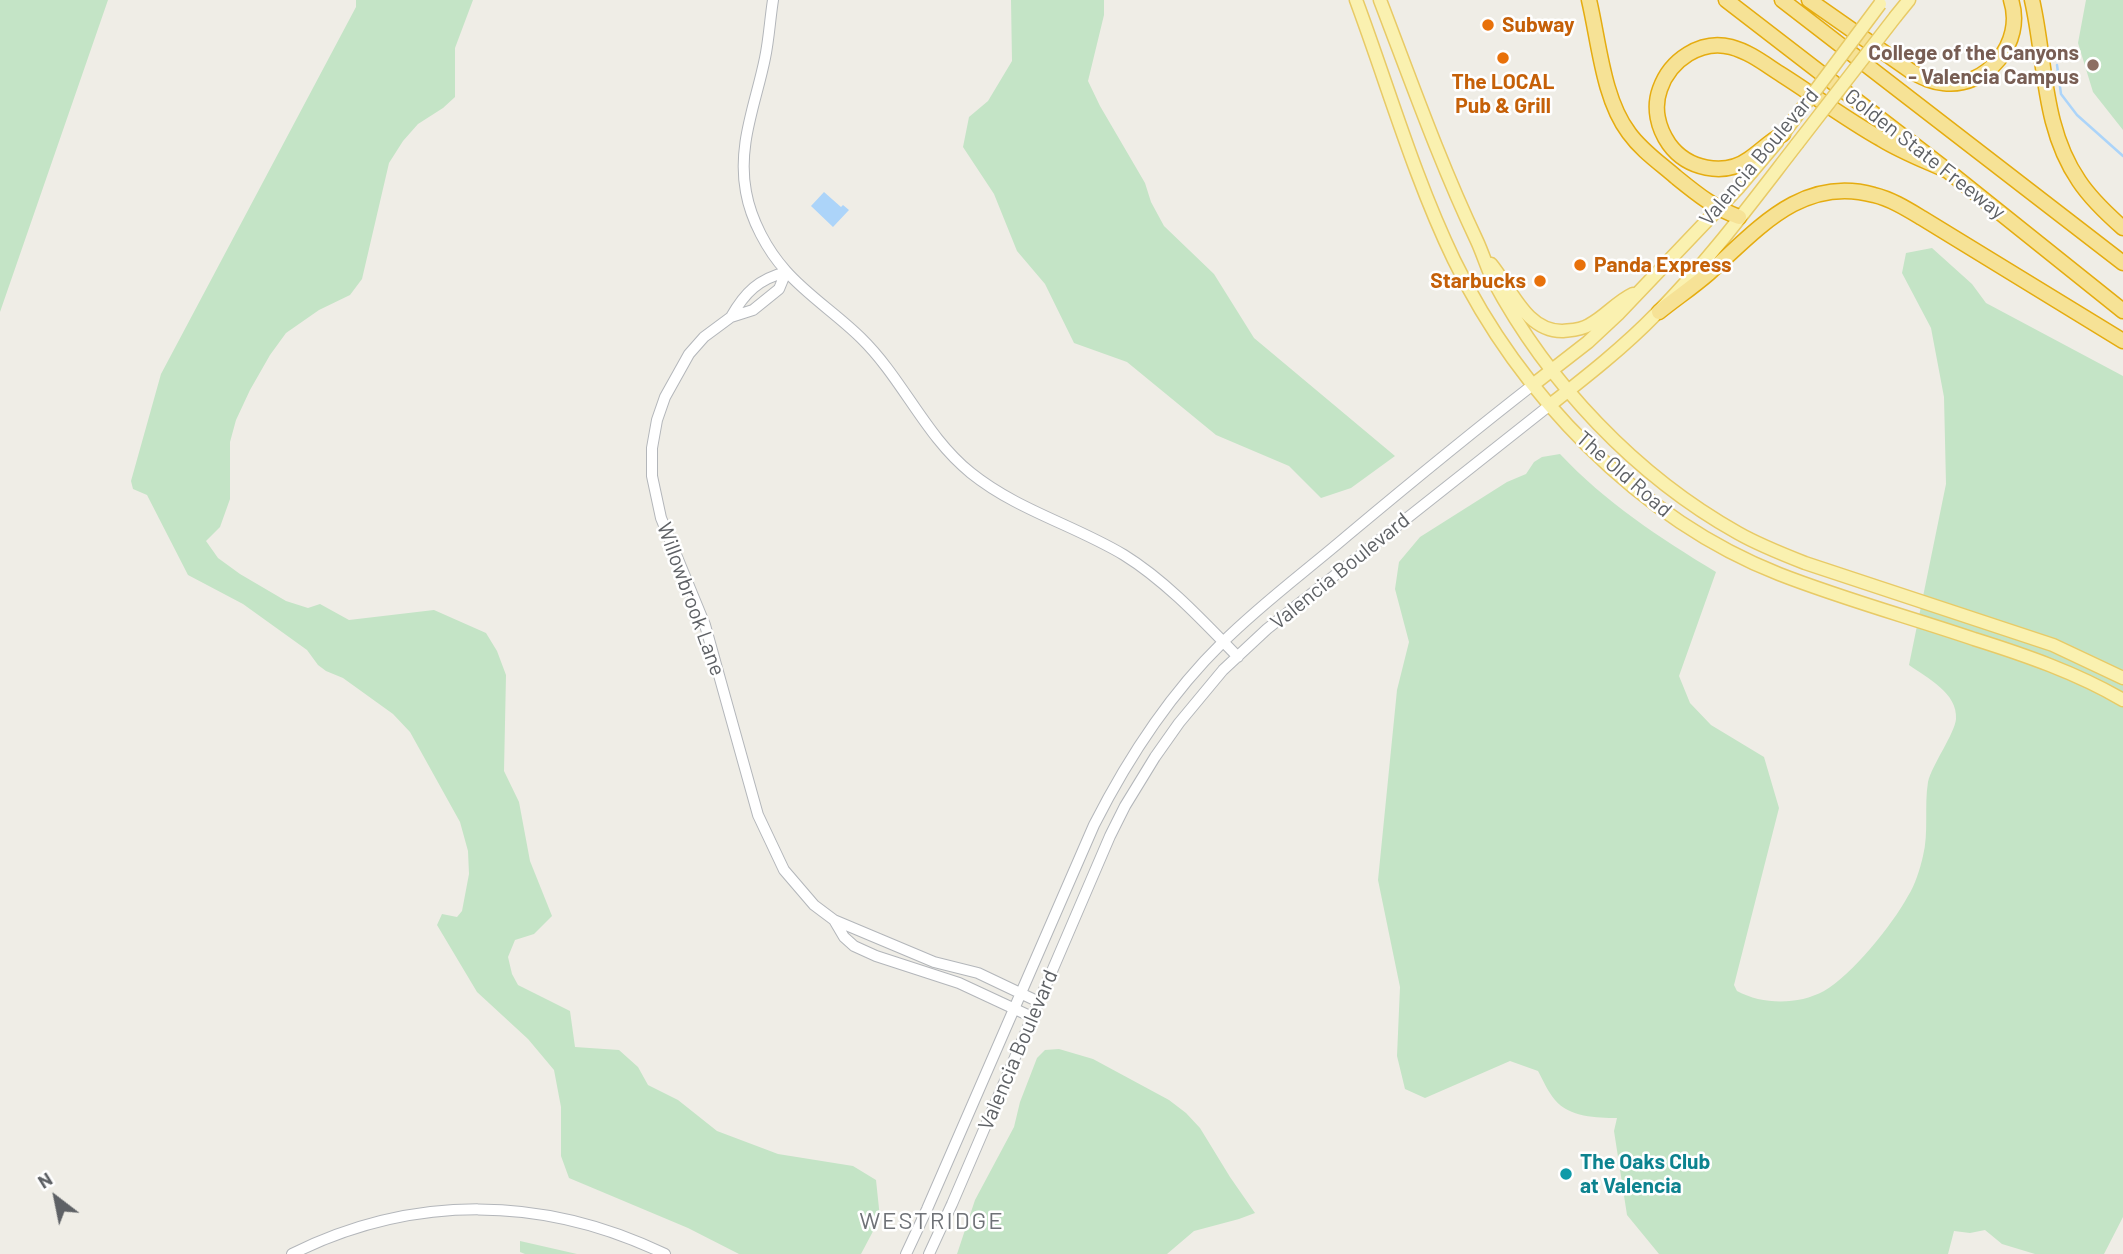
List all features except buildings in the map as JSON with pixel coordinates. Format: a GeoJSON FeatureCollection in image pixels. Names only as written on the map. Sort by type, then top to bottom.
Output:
{"type":"FeatureCollection","features":[{"type":"Feature","properties":{"kind":"highway"},"geometry":{"type":"LineString","coordinates":[[1590,0],[1613,105],[1621,121],[1647,153],[1718,209],[1740,217]]}},
{"type":"Feature","properties":{"kind":"highway","name":"Golden State Freeway"},"geometry":{"type":"LineString","coordinates":[[1726,0],[1948,171],[2123,311]]}},
{"type":"Feature","properties":{"kind":"highway","name":"Golden State Freeway"},"geometry":{"type":"LineString","coordinates":[[1782,0],[2123,263]]}},
{"type":"Feature","properties":{"kind":"highway"},"geometry":{"type":"LineString","coordinates":[[1809,0],[1912,72],[1927,80],[1945,84],[1965,82],[1986,72],[2001,58],[2015,26],[2011,0]]}},
{"type":"Feature","properties":{"kind":"highway"},"geometry":{"type":"LineString","coordinates":[[2032,0],[2056,135],[2079,182],[2098,205],[2123,228]]}},
{"type":"Feature","properties":{"kind":"highway"},"geometry":{"type":"LineString","coordinates":[[1783,134],[1767,142],[1749,159],[1739,164],[1715,169],[1702,167],[1679,155],[1664,137],[1657,116],[1659,91],[1665,77],[1679,60],[1701,49],[1729,46],[1754,57],[1881,140],[1948,171]]}},
{"type":"Feature","properties":{"kind":"highway"},"geometry":{"type":"LineString","coordinates":[[1659,312],[1709,274],[1756,229],[1790,205],[1823,193],[1858,192],[1894,202],[2123,341]]}},
{"type":"Feature","properties":{"kind":"main road","name":"The Old Road"},"geometry":{"type":"LineString","coordinates":[[1356,0],[1430,203],[1455,262],[1488,321],[1550,405],[1587,446],[1639,492],[1678,521],[1757,565],[2042,662],[2123,700]]}},
{"type":"Feature","properties":{"kind":"main road","name":"The Old Road"},"geometry":{"type":"LineString","coordinates":[[1380,0],[1452,186],[1504,300],[1569,390],[1605,430],[1643,466],[1708,515],[1739,533],[1805,563],[2053,645],[2123,678]]}},
{"type":"Feature","properties":{"kind":"main road","name":"Valencia Boulevard"},"geometry":{"type":"LineString","coordinates":[[1550,405],[1611,356],[1659,312],[1707,258],[1909,0]]}},
{"type":"Feature","properties":{"kind":"main road","name":"Valencia Boulevard"},"geometry":{"type":"LineString","coordinates":[[1534,384],[1603,329],[1718,209],[1783,134],[1882,2]]}},
{"type":"Feature","properties":{"kind":"main road"},"geometry":{"type":"LineString","coordinates":[[1482,252],[1530,317],[1539,325],[1556,331],[1581,329],[1591,325],[1617,302],[1643,289]]}},
{"type":"Feature","properties":{"kind":"street"},"geometry":{"type":"LineString","coordinates":[[773,0],[765,56],[745,139],[743,168],[746,194],[754,219],[786,272],[878,356],[940,442],[970,472],[1008,500],[1097,540],[1125,556],[1159,581],[1238,657]]}},
{"type":"Feature","properties":{"kind":"street","name":"Willowbrook Lane"},"geometry":{"type":"LineString","coordinates":[[731,317],[742,297],[768,277],[786,272]]}},
{"type":"Feature","properties":{"kind":"street","name":"Willowbrook Lane"},"geometry":{"type":"LineString","coordinates":[[786,272],[779,289],[753,310],[731,317],[704,337],[689,354],[675,375],[657,419],[652,449],[652,476],[661,518],[705,625],[764,831],[795,885],[814,905],[834,920],[934,962],[978,973],[1038,1002]]}},
{"type":"Feature","properties":{"kind":"street","name":"Valencia Boulevard"},"geometry":{"type":"LineString","coordinates":[[906,1254],[1094,825],[1127,764],[1165,707],[1223,642],[1385,504],[1534,384]]}},
{"type":"Feature","properties":{"kind":"street","name":"Valencia Boulevard"},"geometry":{"type":"LineString","coordinates":[[929,1254],[1110,836],[1125,806],[1179,723],[1210,685],[1291,609],[1550,405]]}},
{"type":"Feature","properties":{"kind":"street","name":"Willowbrook Lane"},"geometry":{"type":"LineString","coordinates":[[834,920],[844,937],[862,950],[959,983],[1032,1017]]}},
{"type":"Feature","properties":{"kind":"street"},"geometry":{"type":"LineString","coordinates":[[292,1254],[319,1241],[384,1219],[439,1210],[484,1208],[519,1210],[585,1223],[665,1254]]}},
{"type":"Feature","properties":{"kind":"green space"},"geometry":{"type":"Polygon","coordinates":[[[0,0],[108,0],[0,312],[0,0]]]}},
{"type":"Feature","properties":{"kind":"green space"},"geometry":{"type":"Polygon","coordinates":[[[356,0],[473,0],[455,48],[455,97],[418,124],[389,163],[362,279],[350,295],[319,310],[286,333],[250,390],[236,420],[230,442],[230,499],[220,527],[206,541],[218,558],[286,601],[308,608],[320,604],[349,620],[434,610],[486,633],[497,651],[506,675],[504,771],[519,802],[530,861],[552,916],[534,934],[515,940],[508,957],[518,985],[570,1011],[575,1047],[619,1050],[638,1067],[648,1085],[678,1100],[717,1131],[778,1154],[853,1166],[876,1180],[880,1218],[861,1254],[739,1254],[688,1228],[569,1178],[561,1156],[561,1107],[554,1070],[528,1039],[477,992],[437,925],[442,914],[457,917],[462,911],[469,874],[468,851],[460,822],[410,732],[393,714],[343,678],[326,671],[307,650],[243,604],[188,575],[147,495],[133,489],[131,481],[161,374],[356,7],[356,0]]]}},
{"type":"Feature","properties":{"kind":"green space"},"geometry":{"type":"Polygon","coordinates":[[[1011,0],[1104,0],[1104,15],[1088,81],[1145,183],[1151,202],[1164,226],[1214,274],[1254,338],[1395,456],[1351,488],[1321,498],[1289,466],[1216,435],[1127,362],[1074,343],[1045,284],[1017,251],[994,194],[963,147],[969,117],[988,101],[1012,61],[1011,0]]]}},
{"type":"Feature","properties":{"kind":"green space"},"geometry":{"type":"Polygon","coordinates":[[[2086,0],[2123,0],[2123,130],[2093,92],[2078,43],[2086,0]]]}},
{"type":"Feature","properties":{"kind":"green space","name":"The Oaks Club at Valencia"},"geometry":{"type":"Polygon","coordinates":[[[1932,248],[1972,284],[1986,303],[2123,376],[2123,1217],[2104,1254],[2035,1254],[2002,1244],[1985,1230],[1970,1233],[1954,1231],[1948,1254],[1659,1254],[1627,1215],[1614,1131],[1617,1118],[1592,1117],[1568,1110],[1552,1097],[1538,1071],[1510,1061],[1425,1098],[1405,1089],[1397,1056],[1400,987],[1378,880],[1397,690],[1409,642],[1395,589],[1399,562],[1420,537],[1507,482],[1526,474],[1534,462],[1542,457],[1560,454],[1595,488],[1634,518],[1716,572],[1679,676],[1690,703],[1711,725],[1764,757],[1779,808],[1734,985],[1737,991],[1747,996],[1780,1002],[1803,999],[1824,991],[1846,974],[1870,948],[1892,921],[1913,887],[1925,847],[1928,782],[1956,719],[1952,701],[1947,694],[1909,665],[1946,484],[1944,397],[1931,328],[1902,273],[1906,253],[1932,248]]]}},
{"type":"Feature","properties":{"kind":"green space"},"geometry":{"type":"Polygon","coordinates":[[[1059,1049],[1093,1059],[1169,1100],[1186,1113],[1200,1128],[1255,1213],[1194,1231],[1167,1254],[957,1254],[975,1200],[1014,1127],[1020,1102],[1037,1058],[1045,1050],[1059,1049]]]}},
{"type":"Feature","properties":{"kind":"green space"},"geometry":{"type":"Polygon","coordinates":[[[520,1241],[577,1254],[525,1254],[520,1252],[520,1241]]]}},
{"type":"Feature","properties":{"kind":"water"},"geometry":{"type":"Polygon","coordinates":[[[824,192],[841,207],[843,205],[849,210],[833,227],[811,206],[824,192]]]}},
{"type":"Feature","properties":{"kind":"waterway"},"geometry":{"type":"LineString","coordinates":[[2057,65],[2061,94],[2077,115],[2123,156]]}},
{"type":"Feature","properties":{"kind":"place","name":"Subway"},"geometry":{"type":"Point","coordinates":[1488,25]}},
{"type":"Feature","properties":{"kind":"place","name":"The LOCAL Pub & Grill"},"geometry":{"type":"Point","coordinates":[1503,58]}},
{"type":"Feature","properties":{"kind":"place","name":"College of the Canyons - Valencia Campus"},"geometry":{"type":"Point","coordinates":[2093,65]}},
{"type":"Feature","properties":{"kind":"place","name":"Panda Express"},"geometry":{"type":"Point","coordinates":[1580,265]}},
{"type":"Feature","properties":{"kind":"place","name":"Starbucks"},"geometry":{"type":"Point","coordinates":[1540,281]}},
{"type":"Feature","properties":{"kind":"place","name":"The Oaks Club at Valencia"},"geometry":{"type":"Point","coordinates":[1566,1174]}},
{"type":"Feature","properties":{"kind":"district","name":"WESTRIDGE"},"geometry":{"type":"Point","coordinates":[932,1221]}}]}
